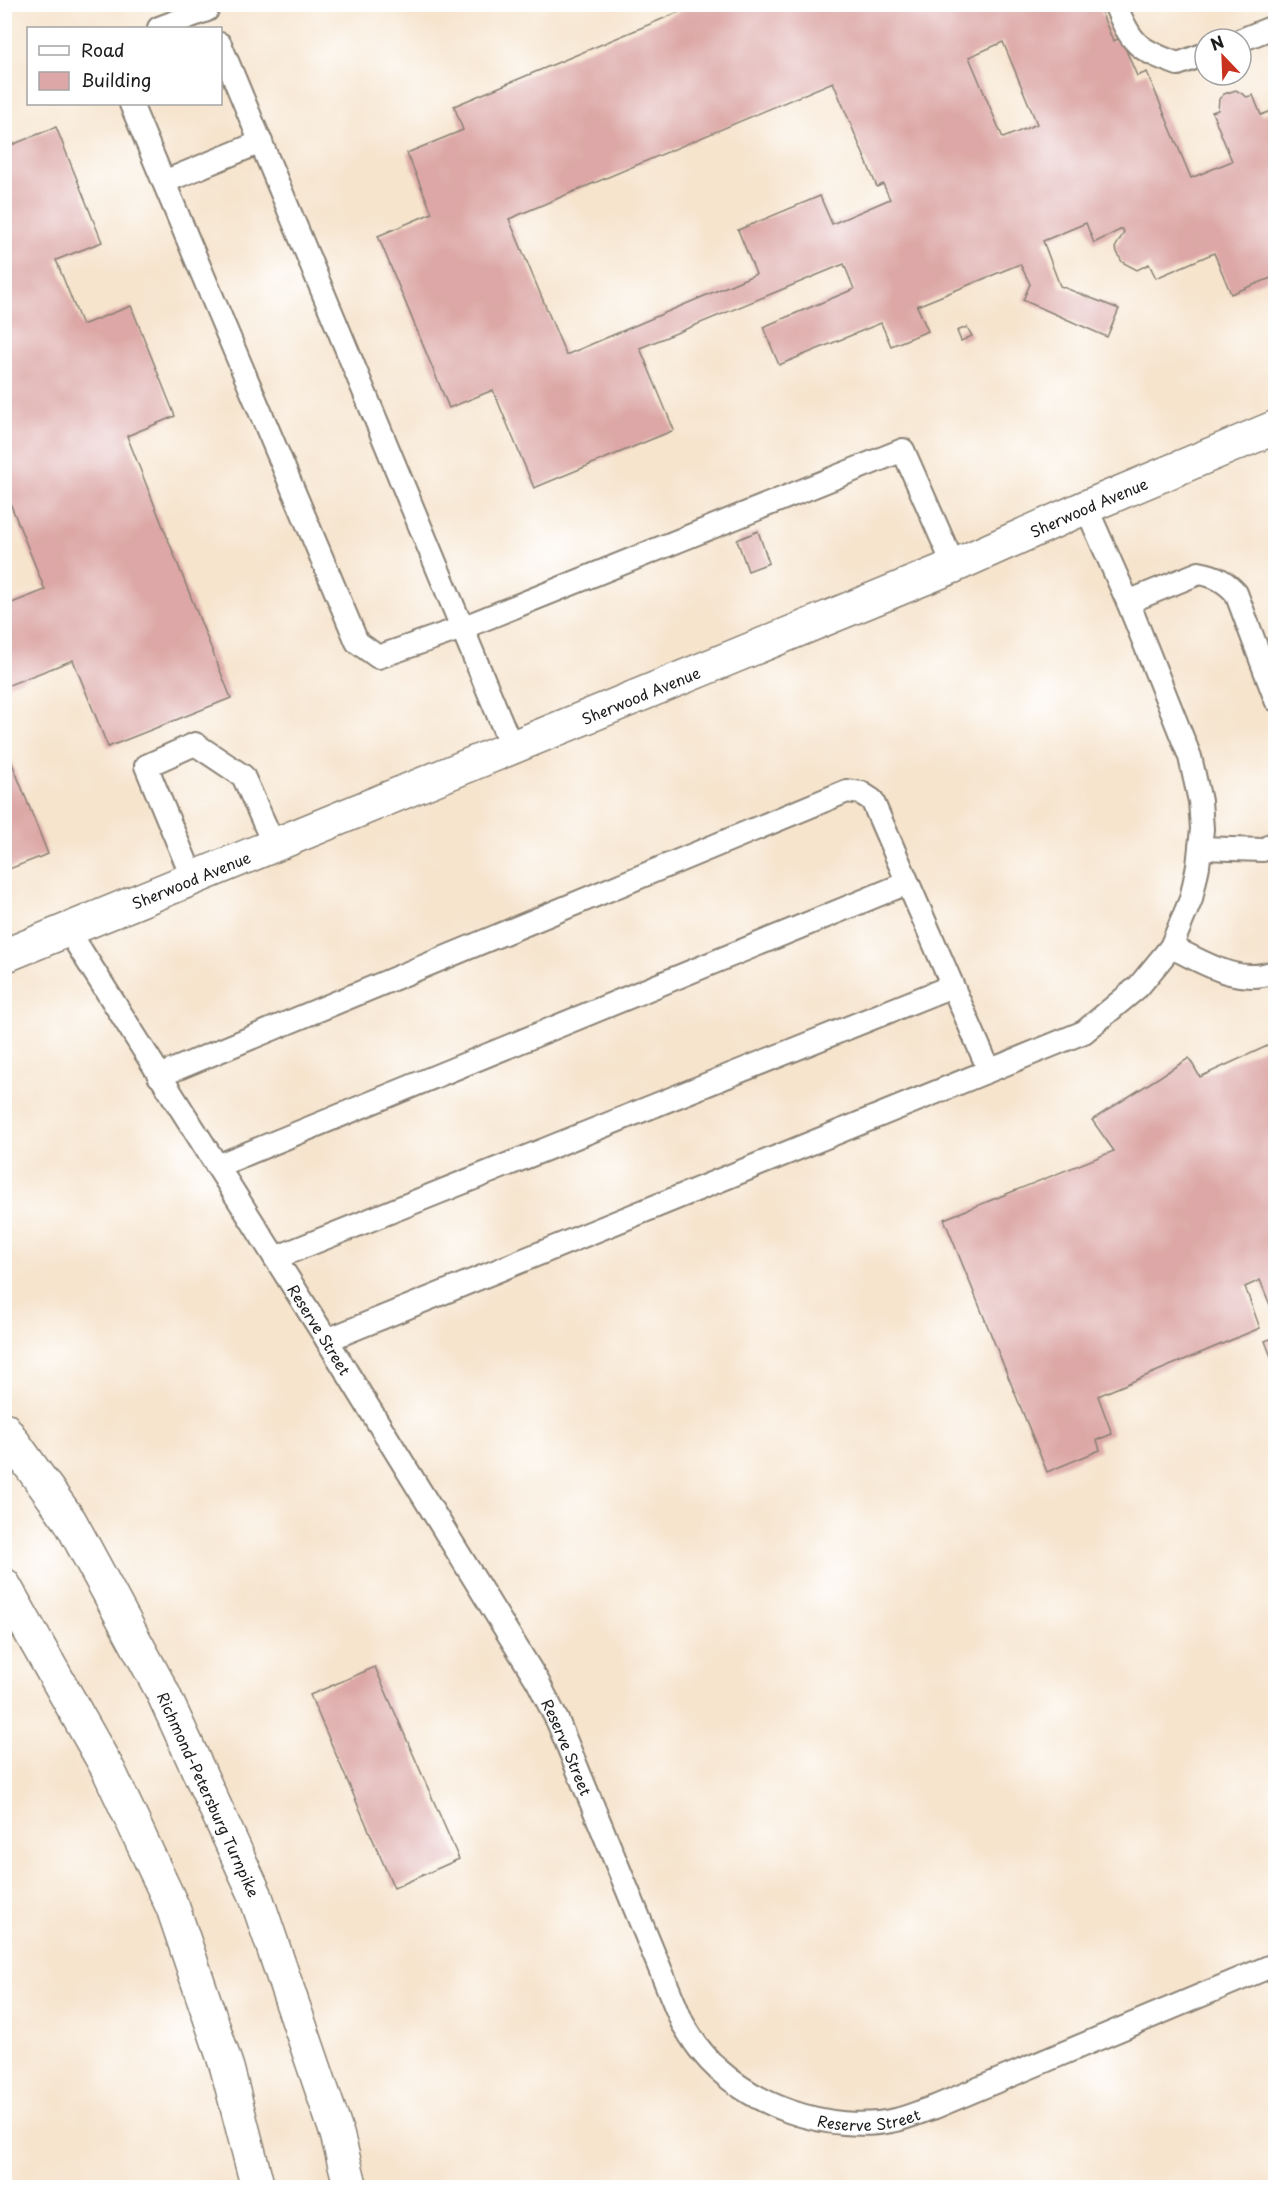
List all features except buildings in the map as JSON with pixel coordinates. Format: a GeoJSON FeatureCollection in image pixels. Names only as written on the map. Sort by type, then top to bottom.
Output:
{"type":"FeatureCollection","features":[{"type":"Feature","properties":{"kind":"main road","name":"Sherwood Avenue"},"geometry":{"type":"LineString","coordinates":[[4,956],[954,566],[1275,427]]}},
{"type":"Feature","properties":{"kind":"main road","name":"Richmond-Petersburg Turnpike"},"geometry":{"type":"LineString","coordinates":[[4,1429],[70,1521],[162,1691],[255,1894],[337,2134],[351,2187]]}},
{"type":"Feature","properties":{"kind":"main road"},"geometry":{"type":"LineString","coordinates":[[4,1585],[109,1772],[173,1908],[227,2068],[258,2187]]}},
{"type":"Feature","properties":{"kind":"lane"},"geometry":{"type":"LineString","coordinates":[[1115,4],[1123,26],[1134,42],[1151,55],[1178,64],[1193,58]]}},
{"type":"Feature","properties":{"kind":"lane"},"geometry":{"type":"LineString","coordinates":[[162,27],[211,12]]}},
{"type":"Feature","properties":{"kind":"lane"},"geometry":{"type":"LineString","coordinates":[[1253,35],[1275,26]]}},
{"type":"Feature","properties":{"kind":"lane"},"geometry":{"type":"LineString","coordinates":[[222,49],[512,748]]}},
{"type":"Feature","properties":{"kind":"lane"},"geometry":{"type":"LineString","coordinates":[[131,105],[357,642],[378,657],[462,628],[903,450],[954,566]]}},
{"type":"Feature","properties":{"kind":"lane"},"geometry":{"type":"LineString","coordinates":[[164,182],[261,142]]}},
{"type":"Feature","properties":{"kind":"lane"},"geometry":{"type":"LineString","coordinates":[[327,1340],[1084,1032],[1139,986],[1171,947],[1191,899],[1202,829],[1200,801],[1190,757],[1128,602],[1086,507]]}},
{"type":"Feature","properties":{"kind":"lane"},"geometry":{"type":"LineString","coordinates":[[1128,602],[1199,573],[1225,581],[1236,593],[1275,700]]}},
{"type":"Feature","properties":{"kind":"lane"},"geometry":{"type":"LineString","coordinates":[[193,879],[146,766],[195,744],[243,776],[274,846]]}},
{"type":"Feature","properties":{"kind":"lane"},"geometry":{"type":"LineString","coordinates":[[159,1076],[847,791],[861,793],[872,800],[989,1070]]}},
{"type":"Feature","properties":{"kind":"lane"},"geometry":{"type":"LineString","coordinates":[[1200,848],[1271,851]]}},
{"type":"Feature","properties":{"kind":"lane"},"geometry":{"type":"LineString","coordinates":[[217,1166],[907,883]]}},
{"type":"Feature","properties":{"kind":"lane","name":"Reserve Street"},"geometry":{"type":"LineString","coordinates":[[68,930],[327,1340],[538,1682],[558,1722],[682,2022],[702,2053],[748,2093],[800,2115],[833,2122],[863,2124],[896,2120],[935,2107],[1275,1964]]}},
{"type":"Feature","properties":{"kind":"lane"},"geometry":{"type":"LineString","coordinates":[[1171,947],[1234,976],[1263,976],[1275,971]]}},
{"type":"Feature","properties":{"kind":"lane"},"geometry":{"type":"LineString","coordinates":[[275,1258],[952,986]]}}]}
